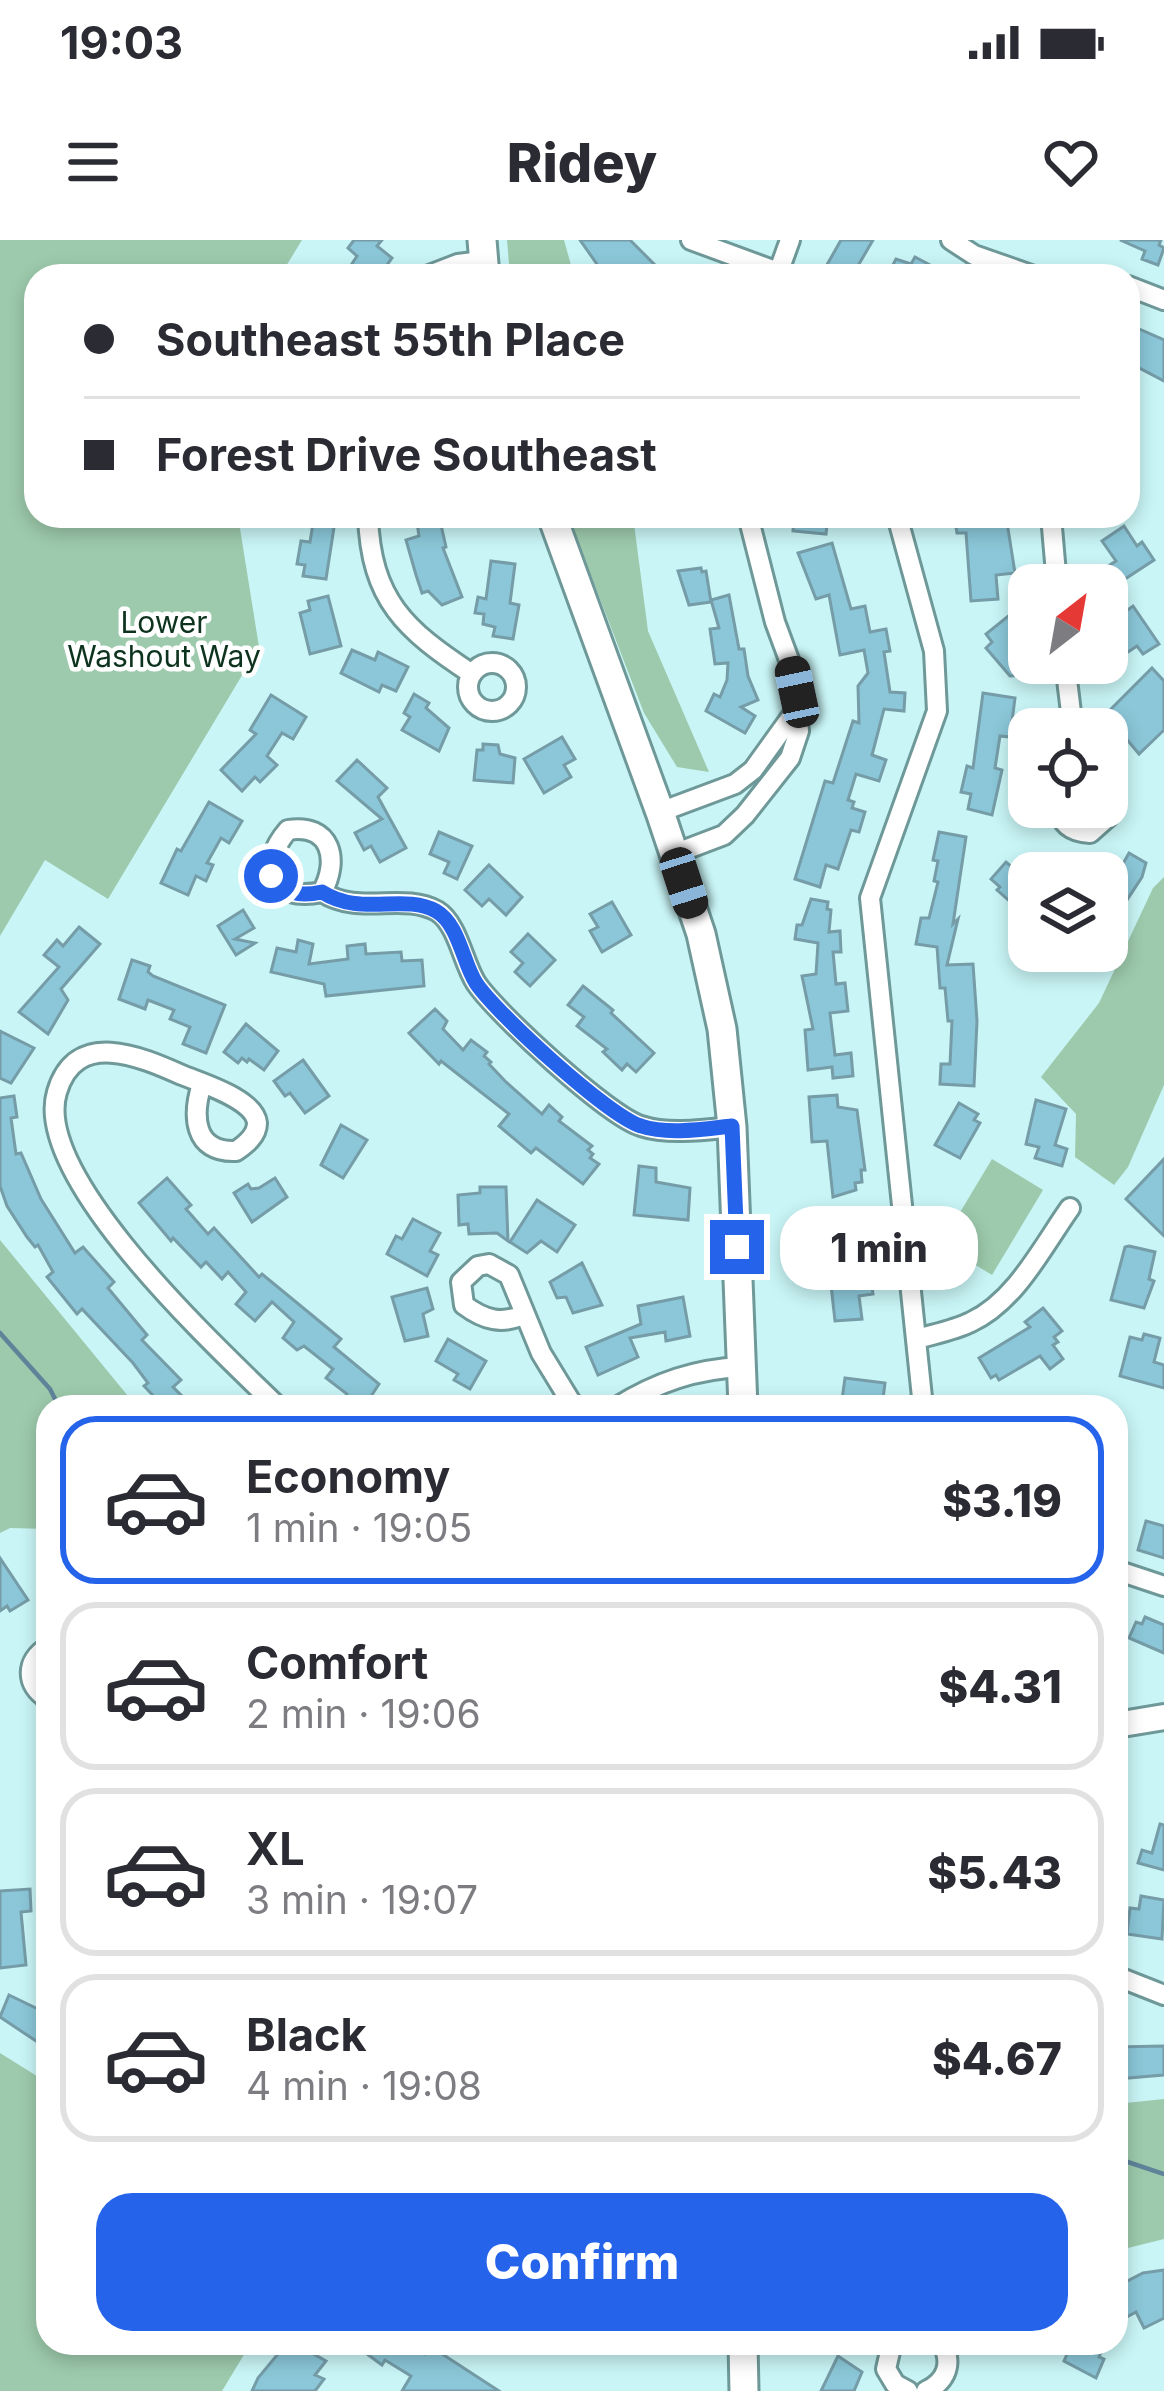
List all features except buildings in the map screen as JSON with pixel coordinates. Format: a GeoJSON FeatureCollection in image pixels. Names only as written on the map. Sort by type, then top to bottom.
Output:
{"type":"FeatureCollection","features":[{"type":"Feature","properties":{"kind":"main road"},"geometry":{"type":"LineString","coordinates":[[556,528],[661,812],[701,934],[722,1029],[732,1126],[743,1395]]}},
{"type":"Feature","properties":{"kind":"main road"},"geometry":{"type":"LineString","coordinates":[[743,2355],[744,2391]]}},
{"type":"Feature","properties":{"kind":"street"},"geometry":{"type":"LineString","coordinates":[[691,240],[752,264]]}},
{"type":"Feature","properties":{"kind":"street"},"geometry":{"type":"LineString","coordinates":[[951,240],[1000,264]]}},
{"type":"Feature","properties":{"kind":"street"},"geometry":{"type":"LineString","coordinates":[[369,528],[374,565],[387,601],[426,644],[472,674]]}},
{"type":"Feature","properties":{"kind":"street"},"geometry":{"type":"LineString","coordinates":[[674,854],[724,835],[771,785],[790,758],[799,731],[792,668],[751,528]]}},
{"type":"Feature","properties":{"kind":"street"},"geometry":{"type":"LineString","coordinates":[[900,528],[934,651],[937,711],[870,898],[922,1395]]}},
{"type":"Feature","properties":{"kind":"street"},"geometry":{"type":"LineString","coordinates":[[1052,528],[1055,564]]}},
{"type":"Feature","properties":{"kind":"street"},"geometry":{"type":"LineString","coordinates":[[661,812],[736,784],[753,770],[794,713]]}},
{"type":"Feature","properties":{"kind":"street"},"geometry":{"type":"LineString","coordinates":[[322,892],[341,904],[417,906],[438,912],[476,982],[494,1004],[615,1113],[635,1125],[655,1130],[732,1126]]}},
{"type":"Feature","properties":{"kind":"street"},"geometry":{"type":"LineString","coordinates":[[202,1084],[135,1055],[95,1053],[79,1061],[57,1092],[54,1112],[61,1144],[84,1192],[112,1234],[266,1395]]}},
{"type":"Feature","properties":{"kind":"street"},"geometry":{"type":"LineString","coordinates":[[916,1339],[985,1315],[1016,1284],[1070,1208]]}},
{"type":"Feature","properties":{"kind":"street"},"geometry":{"type":"LineString","coordinates":[[525,1314],[541,1353],[567,1395]]}},
{"type":"Feature","properties":{"kind":"street"},"geometry":{"type":"LineString","coordinates":[[640,1395],[696,1372],[742,1367]]}},
{"type":"Feature","properties":{"kind":"street"},"geometry":{"type":"LineString","coordinates":[[1128,1574],[1164,1586]]}},
{"type":"Feature","properties":{"kind":"street"},"geometry":{"type":"LineString","coordinates":[[36,1656],[30,1674],[36,1689]]}},
{"type":"Feature","properties":{"kind":"street"},"geometry":{"type":"LineString","coordinates":[[1128,1723],[1164,1717]]}},
{"type":"Feature","properties":{"kind":"street"},"geometry":{"type":"LineString","coordinates":[[1128,1980],[1164,1995]]}},
{"type":"Feature","properties":{"kind":"street"},"geometry":{"type":"LineString","coordinates":[[889,2355],[886,2369],[904,2390]]}},
{"type":"Feature","properties":{"kind":"street"},"geometry":{"type":"LineString","coordinates":[[926,2391],[947,2372],[947,2355]]}},
{"type":"Feature","properties":{"kind":"green space","name":"Lower Washout Way"},"geometry":{"type":"Polygon","coordinates":[[[0,240],[302,240],[287,264],[24,264],[24,528],[240,528],[259,647],[108,899],[45,860],[0,936],[0,240]]]}},
{"type":"Feature","properties":{"kind":"green space"},"geometry":{"type":"Polygon","coordinates":[[[507,240],[564,240],[571,264],[509,264],[507,240]]]}},
{"type":"Feature","properties":{"kind":"green space"},"geometry":{"type":"Polygon","coordinates":[[[573,528],[635,528],[648,631],[709,772],[677,767],[644,713],[573,528]]]}},
{"type":"Feature","properties":{"kind":"green space"},"geometry":{"type":"Polygon","coordinates":[[[1164,877],[1164,1085],[1128,1167],[1114,1185],[1075,1157],[1076,1114],[1041,1077],[1099,1003],[1114,972],[1128,972],[1128,941],[1153,888],[1164,877]]]}},
{"type":"Feature","properties":{"kind":"green space"},"geometry":{"type":"Polygon","coordinates":[[[992,1159],[1043,1190],[992,1275],[941,1244],[992,1159]]]}},
{"type":"Feature","properties":{"kind":"green space"},"geometry":{"type":"Polygon","coordinates":[[[0,1240],[127,1395],[36,1395],[36,1529],[10,1528],[0,1533],[0,1240]]]}},
{"type":"Feature","properties":{"kind":"green space"},"geometry":{"type":"Polygon","coordinates":[[[0,2053],[36,2076],[36,2355],[244,2355],[222,2391],[0,2391],[0,2053]]]}},
{"type":"Feature","properties":{"kind":"green space"},"geometry":{"type":"Polygon","coordinates":[[[1164,2099],[1164,2239],[1128,2248],[1128,2103],[1164,2099]]]}},
{"type":"Feature","properties":{"kind":"waterway"},"geometry":{"type":"LineString","coordinates":[[0,1333],[53,1395]]}},
{"type":"Feature","properties":{"kind":"waterway"},"geometry":{"type":"LineString","coordinates":[[1128,2162],[1164,2174]]}},
{"type":"Feature","properties":{"kind":"route"},"geometry":{"type":"LineString","coordinates":[[271,876],[282,889],[301,897],[322,892],[341,904],[417,906],[438,912],[476,982],[494,1004],[615,1113],[655,1130],[732,1126],[737,1247]]}}]}
